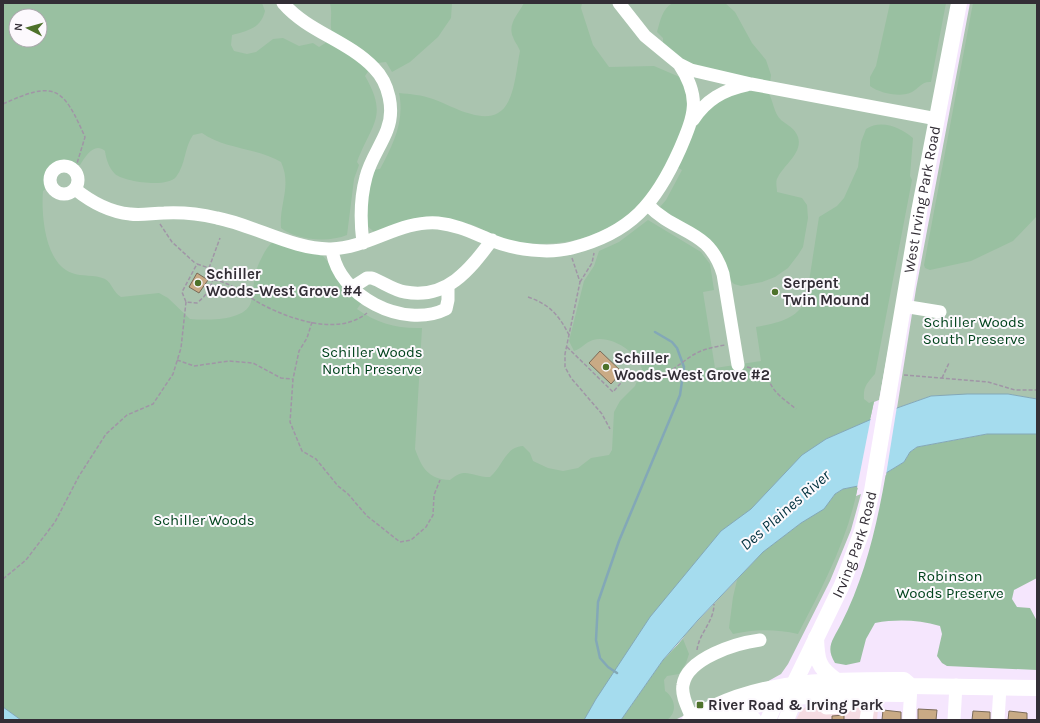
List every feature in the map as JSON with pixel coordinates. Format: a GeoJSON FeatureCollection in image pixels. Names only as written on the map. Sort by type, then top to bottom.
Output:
{"type":"FeatureCollection","features":[{"type":"Feature","properties":{"kind":"main road","name":"West Irving Park Road"},"geometry":{"type":"LineString","coordinates":[[888,397],[903,306],[959,3]]}},
{"type":"Feature","properties":{"kind":"main road","name":"Irving Park Road"},"geometry":{"type":"LineString","coordinates":[[786,720],[794,691],[816,638],[853,557],[862,531],[872,491],[888,397]]}},
{"type":"Feature","properties":{"kind":"main road"},"geometry":{"type":"LineString","coordinates":[[816,638],[817,655],[820,665],[824,672],[836,680]]}},
{"type":"Feature","properties":{"kind":"main road"},"geometry":{"type":"LineString","coordinates":[[691,719],[736,698],[794,691],[836,680],[904,680],[911,686]]}},
{"type":"Feature","properties":{"kind":"main road"},"geometry":{"type":"LineString","coordinates":[[794,691],[826,708],[848,694],[902,694],[911,686],[956,685],[1037,688]]}},
{"type":"Feature","properties":{"kind":"main road","name":"Irving Park Road"},"geometry":{"type":"LineString","coordinates":[[768,720],[776,701],[794,691]]}},
{"type":"Feature","properties":{"kind":"main road"},"geometry":{"type":"LineString","coordinates":[[714,720],[736,710],[776,701]]}},
{"type":"Feature","properties":{"kind":"main road"},"geometry":{"type":"LineString","coordinates":[[736,710],[746,713],[754,720]]}},
{"type":"Feature","properties":{"kind":"street"},"geometry":{"type":"LineString","coordinates":[[283,3],[304,23],[363,57],[375,68],[383,80],[388,93],[390,104],[388,129],[371,161],[362,194],[360,210],[363,243]]}},
{"type":"Feature","properties":{"kind":"street"},"geometry":{"type":"LineString","coordinates":[[619,3],[645,36],[679,64],[687,75],[694,99],[692,122]]}},
{"type":"Feature","properties":{"kind":"street"},"geometry":{"type":"LineString","coordinates":[[679,64],[704,74],[937,119]]}},
{"type":"Feature","properties":{"kind":"street"},"geometry":{"type":"LineString","coordinates":[[75,189],[91,200],[111,210],[131,215],[173,212],[215,217],[242,224],[300,244],[332,249],[363,243],[411,225],[429,223],[458,227],[492,240],[527,249],[547,250],[570,248],[590,242],[617,230],[637,216],[648,205],[670,170],[692,122],[699,111],[715,97],[732,88],[751,84]]}},
{"type":"Feature","properties":{"kind":"street"},"geometry":{"type":"LineString","coordinates":[[64,165],[75,170],[78,180],[75,189],[68,193],[58,193],[50,184],[49,178],[54,169],[58,166],[64,165]]}},
{"type":"Feature","properties":{"kind":"street"},"geometry":{"type":"LineString","coordinates":[[648,205],[672,223],[705,242],[713,250],[719,261],[723,274],[738,365]]}},
{"type":"Feature","properties":{"kind":"street"},"geometry":{"type":"LineString","coordinates":[[353,287],[367,278],[372,278],[404,292],[427,292],[448,286],[467,272],[492,240]]}},
{"type":"Feature","properties":{"kind":"street"},"geometry":{"type":"LineString","coordinates":[[332,249],[338,272],[353,287],[376,305],[406,315],[435,314],[446,309],[448,300],[448,286]]}},
{"type":"Feature","properties":{"kind":"street"},"geometry":{"type":"LineString","coordinates":[[903,306],[940,312]]}},
{"type":"Feature","properties":{"kind":"street"},"geometry":{"type":"LineString","coordinates":[[691,719],[685,700],[683,685],[689,672],[700,662],[725,649],[760,640]]}},
{"type":"Feature","properties":{"kind":"street"},"geometry":{"type":"LineString","coordinates":[[954,720],[956,685]]}},
{"type":"Feature","properties":{"kind":"street"},"geometry":{"type":"LineString","coordinates":[[909,720],[911,686]]}},
{"type":"Feature","properties":{"kind":"street"},"geometry":{"type":"LineString","coordinates":[[998,720],[1000,687]]}},
{"type":"Feature","properties":{"kind":"street"},"geometry":{"type":"LineString","coordinates":[[866,720],[870,693]]}},
{"type":"Feature","properties":{"kind":"path"},"geometry":{"type":"LineString","coordinates":[[3,104],[34,91],[46,90],[62,95],[74,111],[85,137],[75,170]]}},
{"type":"Feature","properties":{"kind":"path"},"geometry":{"type":"LineString","coordinates":[[156,213],[163,230],[172,242],[197,264],[209,268],[213,272],[214,280],[206,295],[197,303],[186,302]]}},
{"type":"Feature","properties":{"kind":"path"},"geometry":{"type":"LineString","coordinates":[[209,268],[220,238]]}},
{"type":"Feature","properties":{"kind":"path"},"geometry":{"type":"LineString","coordinates":[[570,248],[580,282]]}},
{"type":"Feature","properties":{"kind":"path"},"geometry":{"type":"LineString","coordinates":[[594,253],[592,263],[580,282],[568,334],[564,360],[567,371],[602,414],[610,429]]}},
{"type":"Feature","properties":{"kind":"path"},"geometry":{"type":"LineString","coordinates":[[3,579],[26,560],[55,522],[79,476],[106,434],[127,415],[152,404],[172,374],[181,348],[186,302],[182,292],[197,264]]}},
{"type":"Feature","properties":{"kind":"path"},"geometry":{"type":"LineString","coordinates":[[214,280],[225,281],[263,305],[298,319],[328,325],[346,323],[361,318],[376,305]]}},
{"type":"Feature","properties":{"kind":"path"},"geometry":{"type":"LineString","coordinates":[[528,297],[550,306],[561,319],[568,334]]}},
{"type":"Feature","properties":{"kind":"path"},"geometry":{"type":"LineString","coordinates":[[312,322],[307,338],[299,351],[293,379],[290,422],[302,452],[316,459],[338,486],[348,494],[367,516],[400,542],[411,540],[426,527],[433,515],[434,494],[440,480]]}},
{"type":"Feature","properties":{"kind":"path"},"geometry":{"type":"LineString","coordinates":[[567,347],[613,392],[631,371],[643,378],[663,376],[694,355],[710,348],[734,343]]}},
{"type":"Feature","properties":{"kind":"path"},"geometry":{"type":"LineString","coordinates":[[177,360],[194,366],[229,362],[253,363],[281,378],[293,379]]}},
{"type":"Feature","properties":{"kind":"path"},"geometry":{"type":"LineString","coordinates":[[942,378],[949,363]]}},
{"type":"Feature","properties":{"kind":"path"},"geometry":{"type":"LineString","coordinates":[[738,365],[757,370],[768,378],[777,394],[796,409]]}},
{"type":"Feature","properties":{"kind":"path"},"geometry":{"type":"LineString","coordinates":[[902,374],[988,382],[1015,390],[1037,390]]}},
{"type":"Feature","properties":{"kind":"path"},"geometry":{"type":"LineString","coordinates":[[700,662],[697,650],[698,643],[711,620],[714,611],[714,604]]}},
{"type":"Feature","properties":{"kind":"shaded area"},"geometry":{"type":"Polygon","coordinates":[[[879,698],[877,720],[796,720],[800,712],[808,705],[819,701],[879,698]]]}},
{"type":"Feature","properties":{"kind":"green space","name":"Schiller Woods"},"geometry":{"type":"Polygon","coordinates":[[[3,3],[952,3],[879,400],[874,402],[870,420],[826,439],[596,699],[584,720],[21,720],[3,707],[3,3]]]}},
{"type":"Feature","properties":{"kind":"green space","name":"Schiller Woods"},"geometry":{"type":"Polygon","coordinates":[[[3,3],[262,3],[265,11],[263,17],[257,25],[243,32],[232,35],[231,45],[234,51],[247,54],[256,52],[273,39],[283,38],[299,46],[313,43],[319,47],[327,42],[338,46],[369,70],[365,76],[376,101],[377,111],[372,129],[357,162],[359,165],[354,179],[347,235],[331,239],[313,239],[295,235],[281,228],[285,179],[281,162],[272,157],[220,142],[202,133],[193,135],[190,140],[182,167],[176,177],[164,182],[146,183],[120,177],[111,169],[105,151],[97,148],[91,151],[80,165],[62,162],[54,164],[46,174],[47,188],[43,191],[44,225],[50,249],[56,260],[63,268],[72,273],[105,279],[121,297],[159,293],[168,298],[190,319],[205,320],[224,318],[241,313],[247,309],[251,302],[257,267],[269,245],[274,241],[323,256],[362,302],[357,309],[372,318],[388,324],[422,328],[415,449],[423,467],[431,475],[442,479],[450,480],[460,474],[465,473],[490,477],[508,453],[517,447],[523,446],[530,453],[533,461],[548,468],[563,471],[578,468],[591,458],[609,455],[612,450],[614,412],[620,401],[635,386],[642,369],[635,357],[629,351],[615,342],[600,339],[593,340],[574,351],[569,341],[584,281],[594,266],[599,251],[619,242],[648,220],[701,252],[710,264],[714,290],[703,292],[715,368],[761,361],[756,327],[785,320],[791,317],[806,301],[819,217],[837,206],[844,198],[858,167],[861,142],[866,129],[878,125],[890,126],[908,134],[913,138],[910,176],[912,180],[875,374],[864,391],[864,399],[869,403],[874,401],[870,420],[826,439],[802,455],[751,509],[721,531],[650,617],[596,699],[584,720],[21,720],[3,707],[3,3]]]}},
{"type":"Feature","properties":{"kind":"green space"},"geometry":{"type":"Polygon","coordinates":[[[330,3],[452,3],[451,18],[438,37],[410,62],[392,72],[386,62],[377,63],[356,45],[332,34],[330,3]]]}},
{"type":"Feature","properties":{"kind":"green space"},"geometry":{"type":"Polygon","coordinates":[[[524,3],[582,3],[581,8],[593,45],[609,67],[654,66],[682,78],[688,98],[689,110],[684,126],[659,179],[644,200],[626,216],[606,229],[583,238],[559,243],[534,243],[507,240],[476,226],[465,223],[377,233],[373,231],[368,226],[365,219],[371,170],[380,169],[397,132],[400,113],[399,93],[429,98],[462,111],[483,116],[493,115],[501,111],[508,102],[516,78],[520,51],[513,37],[511,28],[514,19],[524,3]]]}},
{"type":"Feature","properties":{"kind":"green space"},"geometry":{"type":"Polygon","coordinates":[[[673,3],[725,3],[735,12],[752,43],[766,60],[771,75],[770,83],[694,67],[663,47],[663,38],[657,32],[660,20],[666,8],[673,3]]]}},
{"type":"Feature","properties":{"kind":"green space"},"geometry":{"type":"Polygon","coordinates":[[[890,3],[946,3],[931,82],[923,84],[912,92],[902,95],[879,91],[870,86],[870,77],[876,66],[890,3]]]}},
{"type":"Feature","properties":{"kind":"green space","name":"Schiller Woods South Preserve"},"geometry":{"type":"Polygon","coordinates":[[[970,3],[1037,3],[1037,399],[1008,394],[931,396],[897,408],[916,289],[970,3]]]}},
{"type":"Feature","properties":{"kind":"green space"},"geometry":{"type":"Polygon","coordinates":[[[973,3],[1037,3],[1037,216],[1013,241],[971,261],[930,270],[925,268],[924,265],[973,3]]]}},
{"type":"Feature","properties":{"kind":"green space"},"geometry":{"type":"Polygon","coordinates":[[[748,91],[768,92],[778,117],[797,134],[799,143],[798,148],[777,179],[777,192],[802,198],[807,205],[808,218],[803,247],[788,268],[775,277],[762,282],[741,286],[734,284],[730,280],[720,252],[710,239],[674,220],[660,207],[666,200],[682,170],[677,167],[696,126],[702,117],[709,108],[727,95],[748,91]]]}},
{"type":"Feature","properties":{"kind":"green space","name":"Robinson Woods Preserve"},"geometry":{"type":"Polygon","coordinates":[[[987,434],[1037,434],[1037,578],[1014,590],[1012,599],[1017,607],[1030,608],[1037,621],[1037,670],[947,666],[942,663],[937,656],[942,634],[940,626],[924,622],[908,621],[875,623],[866,639],[860,662],[846,665],[835,663],[830,648],[831,644],[857,588],[879,512],[886,473],[904,462],[910,452],[917,447],[987,434]]]}},
{"type":"Feature","properties":{"kind":"green space"},"geometry":{"type":"Polygon","coordinates":[[[858,486],[856,496],[861,494],[851,530],[830,581],[788,664],[781,674],[763,684],[704,706],[675,720],[621,720],[689,630],[763,552],[848,488],[858,486]]]}},
{"type":"Feature","properties":{"kind":"green space"},"geometry":{"type":"Polygon","coordinates":[[[858,486],[848,525],[834,562],[798,634],[766,630],[733,634],[729,628],[737,580],[763,552],[801,523],[824,509],[835,494],[843,489],[858,486]]]}},
{"type":"Feature","properties":{"kind":"green space"},"geometry":{"type":"Polygon","coordinates":[[[683,639],[689,654],[686,663],[679,674],[667,676],[664,680],[665,691],[671,697],[674,705],[673,713],[670,717],[667,720],[621,720],[663,660],[683,639]]]}},
{"type":"Feature","properties":{"kind":"water","name":"Des Plaines River"},"geometry":{"type":"Polygon","coordinates":[[[1008,394],[1037,399],[1037,434],[987,434],[917,447],[910,452],[904,462],[886,473],[858,486],[843,489],[835,494],[824,509],[801,523],[763,552],[698,620],[663,660],[621,720],[584,720],[596,699],[650,617],[721,531],[751,509],[802,455],[826,439],[897,408],[931,396],[1008,394]]]}},
{"type":"Feature","properties":{"kind":"water"},"geometry":{"type":"Polygon","coordinates":[[[3,707],[21,720],[3,720],[3,707]]]}},
{"type":"Feature","properties":{"kind":"pier"},"geometry":{"type":"Polygon","coordinates":[[[897,406],[886,475],[857,488],[871,417],[897,406]]]}},
{"type":"Feature","properties":{"kind":"building","name":"Schiller Woods-West Grove #4"},"geometry":{"type":"Polygon","coordinates":[[[197,273],[208,280],[199,293],[189,287],[197,273]]]}},
{"type":"Feature","properties":{"kind":"building","name":"Schiller Woods-West Grove #2"},"geometry":{"type":"Polygon","coordinates":[[[600,351],[622,372],[611,384],[589,363],[600,351]]]}},
{"type":"Feature","properties":{"kind":"building"},"geometry":{"type":"Polygon","coordinates":[[[918,709],[937,710],[936,720],[918,720],[918,709]]]}},
{"type":"Feature","properties":{"kind":"building"},"geometry":{"type":"Polygon","coordinates":[[[883,710],[901,712],[901,720],[882,720],[883,710]]]}},
{"type":"Feature","properties":{"kind":"building"},"geometry":{"type":"Polygon","coordinates":[[[973,711],[990,712],[990,720],[972,720],[973,711]]]}},
{"type":"Feature","properties":{"kind":"building"},"geometry":{"type":"Polygon","coordinates":[[[1009,711],[1027,713],[1027,720],[1008,720],[1009,711]]]}},
{"type":"Feature","properties":{"kind":"building"},"geometry":{"type":"Polygon","coordinates":[[[844,715],[844,720],[832,720],[832,716],[844,715]]]}},
{"type":"Feature","properties":{"kind":"waterway"},"geometry":{"type":"LineString","coordinates":[[617,673],[608,667],[600,658],[596,640],[598,602],[619,541],[680,395],[684,367],[677,348],[672,342],[655,332]]}},
{"type":"Feature","properties":{"kind":"place","name":"Schiller Woods-West Grove #4"},"geometry":{"type":"Point","coordinates":[198,283]}},
{"type":"Feature","properties":{"kind":"place","name":"Serpent Twin Mound"},"geometry":{"type":"Point","coordinates":[775,292]}},
{"type":"Feature","properties":{"kind":"place","name":"Schiller Woods-West Grove #2"},"geometry":{"type":"Point","coordinates":[606,367]}},
{"type":"Feature","properties":{"kind":"place","name":"River Road & Irving Park"},"geometry":{"type":"Point","coordinates":[700,705]}},
{"type":"Feature","properties":{"kind":"park label","name":"Schiller Woods North Preserve"},"geometry":{"type":"Point","coordinates":[372,360]}}]}
